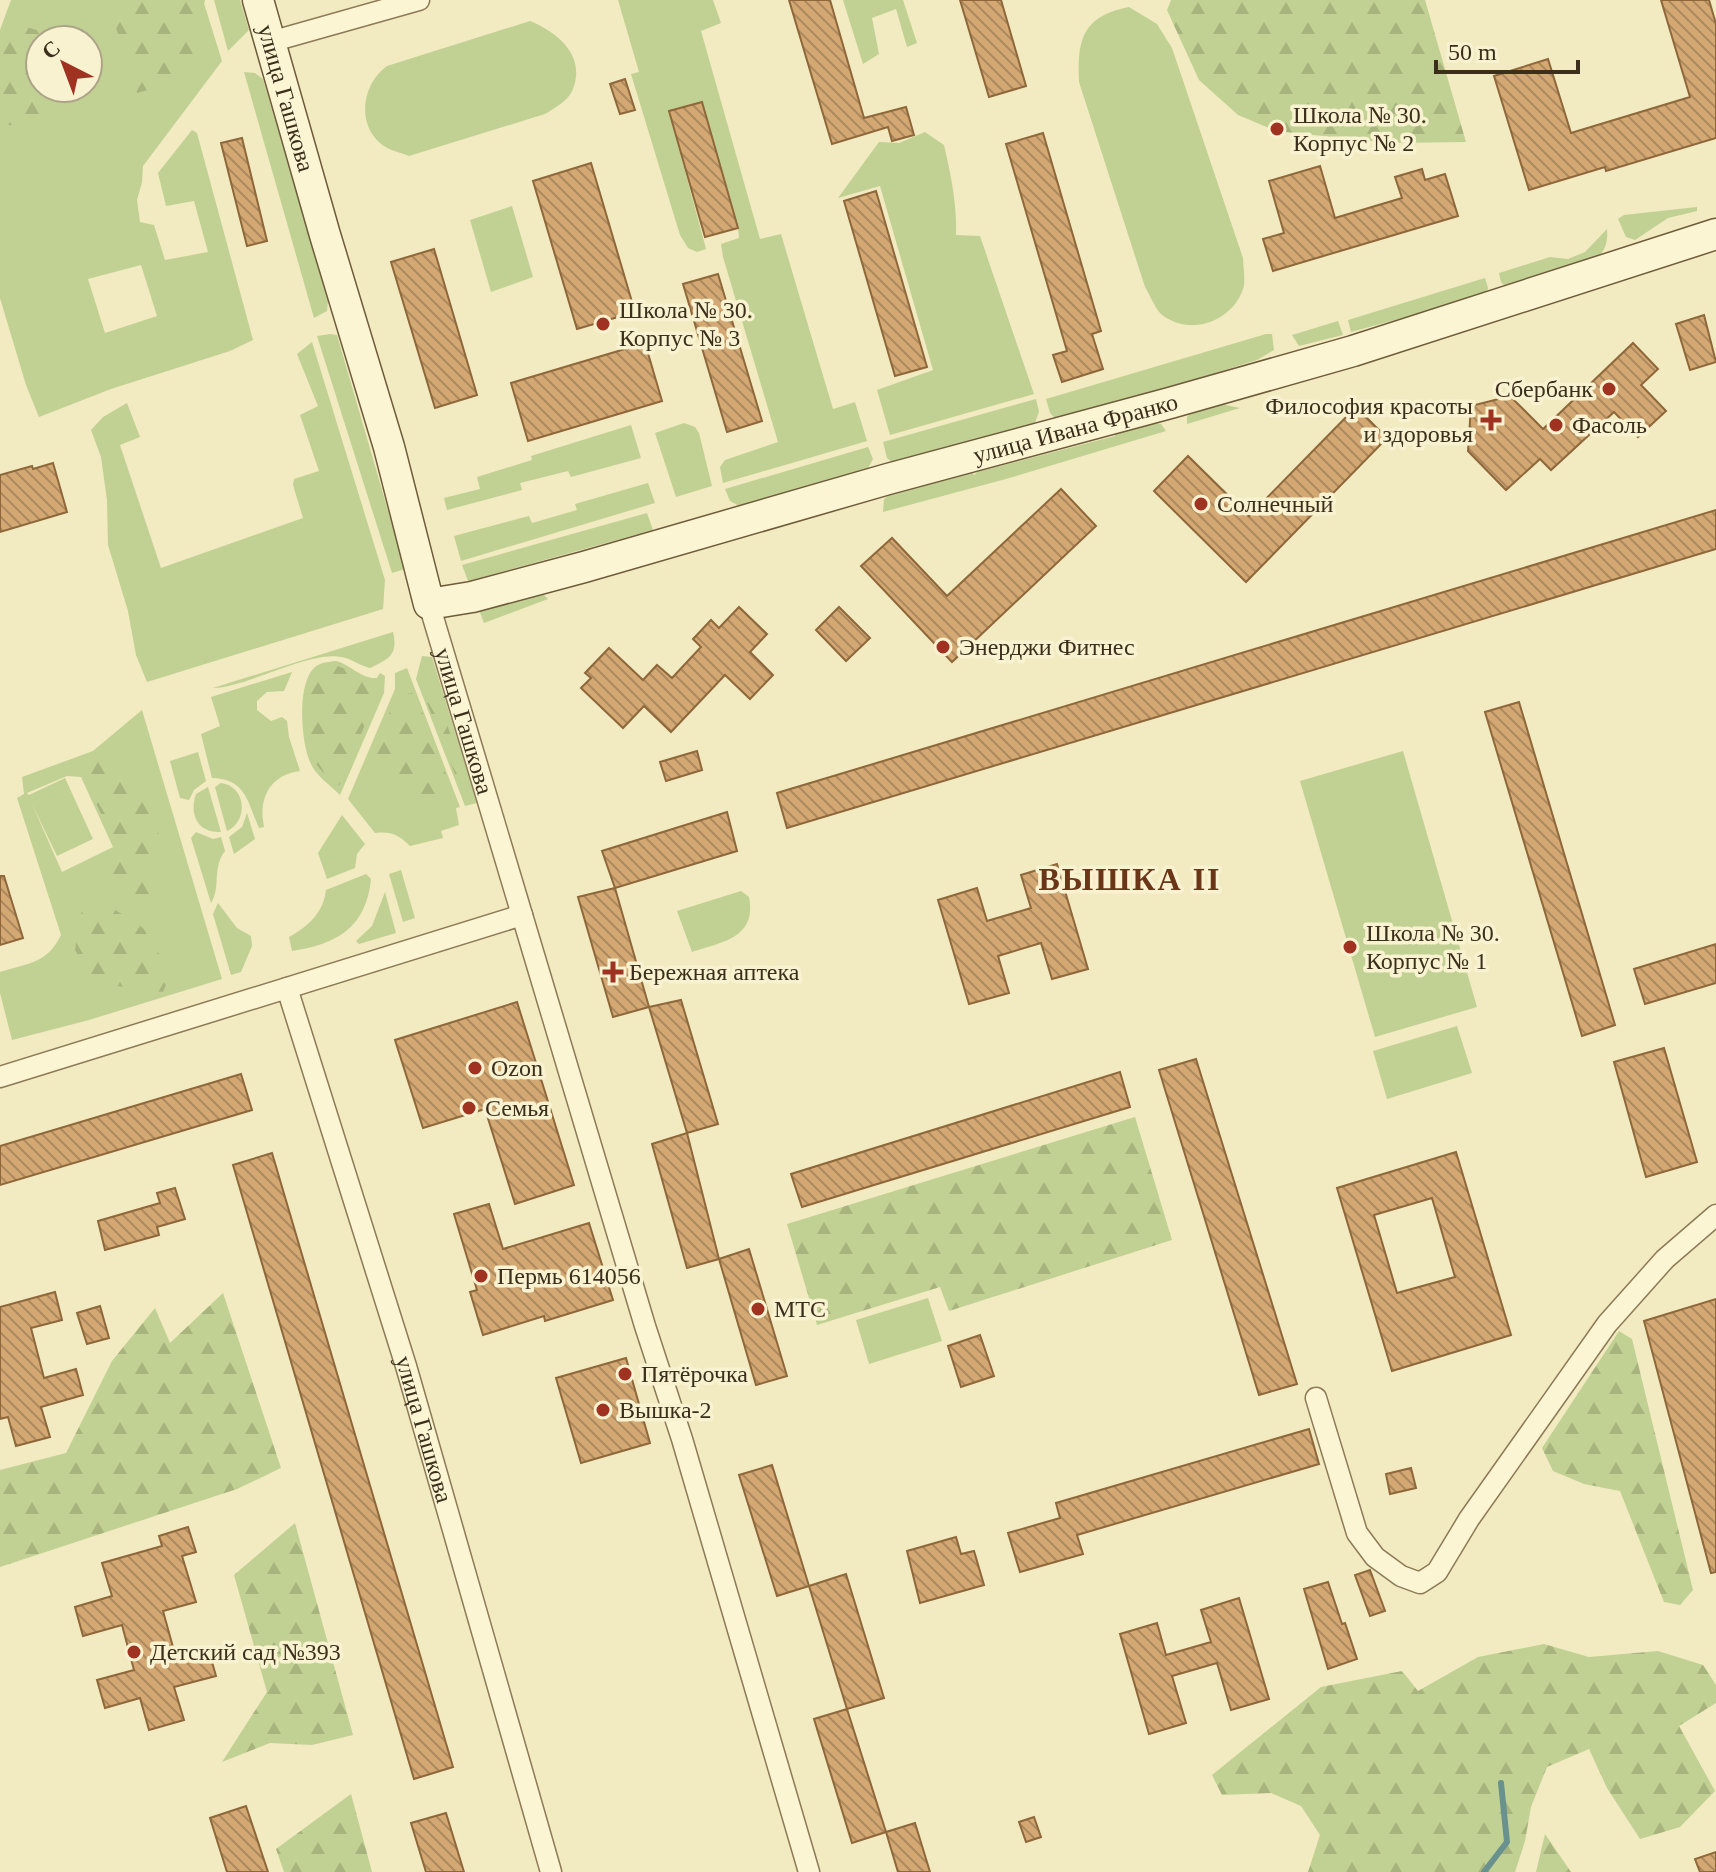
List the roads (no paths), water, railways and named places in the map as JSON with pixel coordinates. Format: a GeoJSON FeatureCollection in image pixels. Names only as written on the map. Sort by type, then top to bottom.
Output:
{"type":"FeatureCollection","features":[{"type":"Feature","properties":{"kind":"street","name":"улица Гашкова"},"geometry":{"type":"LineString","coordinates":[[258,0],[389,447],[429,604],[645,1326],[682,1439],[809,1872]]}},
{"type":"Feature","properties":{"kind":"street"},"geometry":{"type":"LineString","coordinates":[[270,42],[419,0]]}},
{"type":"Feature","properties":{"kind":"street","name":"улица Ивана Франко"},"geometry":{"type":"LineString","coordinates":[[429,604],[472,597],[584,567],[888,479],[1353,351],[1716,234]]}},
{"type":"Feature","properties":{"kind":"street"},"geometry":{"type":"LineString","coordinates":[[0,1077],[522,915]]}},
{"type":"Feature","properties":{"kind":"street","name":"улица Гашкова"},"geometry":{"type":"LineString","coordinates":[[287,988],[410,1380],[551,1872]]}},
{"type":"Feature","properties":{"kind":"street"},"geometry":{"type":"LineString","coordinates":[[1316,1398],[1357,1533],[1375,1557],[1401,1576],[1420,1583],[1437,1572],[1469,1519],[1607,1324],[1665,1259],[1716,1215]]}},
{"type":"Feature","properties":{"kind":"waterway"},"geometry":{"type":"LineString","coordinates":[[1484,1872],[1507,1842],[1501,1783]]}},
{"type":"Feature","properties":{"kind":"place","name":"Школа № 30. Корпус № 2"},"geometry":{"type":"Point","coordinates":[1277,129]}},
{"type":"Feature","properties":{"kind":"place","name":"Школа № 30. Корпус № 3"},"geometry":{"type":"Point","coordinates":[603,324]}},
{"type":"Feature","properties":{"kind":"place","name":"Сбербанк"},"geometry":{"type":"Point","coordinates":[1609,389]}},
{"type":"Feature","properties":{"kind":"place","name":"Философия красоты и здоровья"},"geometry":{"type":"Point","coordinates":[1491,420]}},
{"type":"Feature","properties":{"kind":"place","name":"Фасоль"},"geometry":{"type":"Point","coordinates":[1556,425]}},
{"type":"Feature","properties":{"kind":"place","name":"Солнечный"},"geometry":{"type":"Point","coordinates":[1201,504]}},
{"type":"Feature","properties":{"kind":"place","name":"Энерджи Фитнес"},"geometry":{"type":"Point","coordinates":[943,647]}},
{"type":"Feature","properties":{"kind":"place","name":"Школа № 30. Корпус № 1"},"geometry":{"type":"Point","coordinates":[1350,947]}},
{"type":"Feature","properties":{"kind":"place","name":"Бережная аптека"},"geometry":{"type":"Point","coordinates":[613,972]}},
{"type":"Feature","properties":{"kind":"place","name":"Ozon"},"geometry":{"type":"Point","coordinates":[475,1068]}},
{"type":"Feature","properties":{"kind":"place","name":"Семья"},"geometry":{"type":"Point","coordinates":[469,1108]}},
{"type":"Feature","properties":{"kind":"place","name":"Пермь 614056"},"geometry":{"type":"Point","coordinates":[481,1276]}},
{"type":"Feature","properties":{"kind":"place","name":"МТС"},"geometry":{"type":"Point","coordinates":[758,1309]}},
{"type":"Feature","properties":{"kind":"place","name":"Пятёрочка"},"geometry":{"type":"Point","coordinates":[625,1374]}},
{"type":"Feature","properties":{"kind":"place","name":"Вышка-2"},"geometry":{"type":"Point","coordinates":[603,1410]}},
{"type":"Feature","properties":{"kind":"place","name":"Детский сад №393"},"geometry":{"type":"Point","coordinates":[134,1652]}},
{"type":"Feature","properties":{"kind":"district","name":"ВЫШКА II"},"geometry":{"type":"Point","coordinates":[1130,879]}}]}
